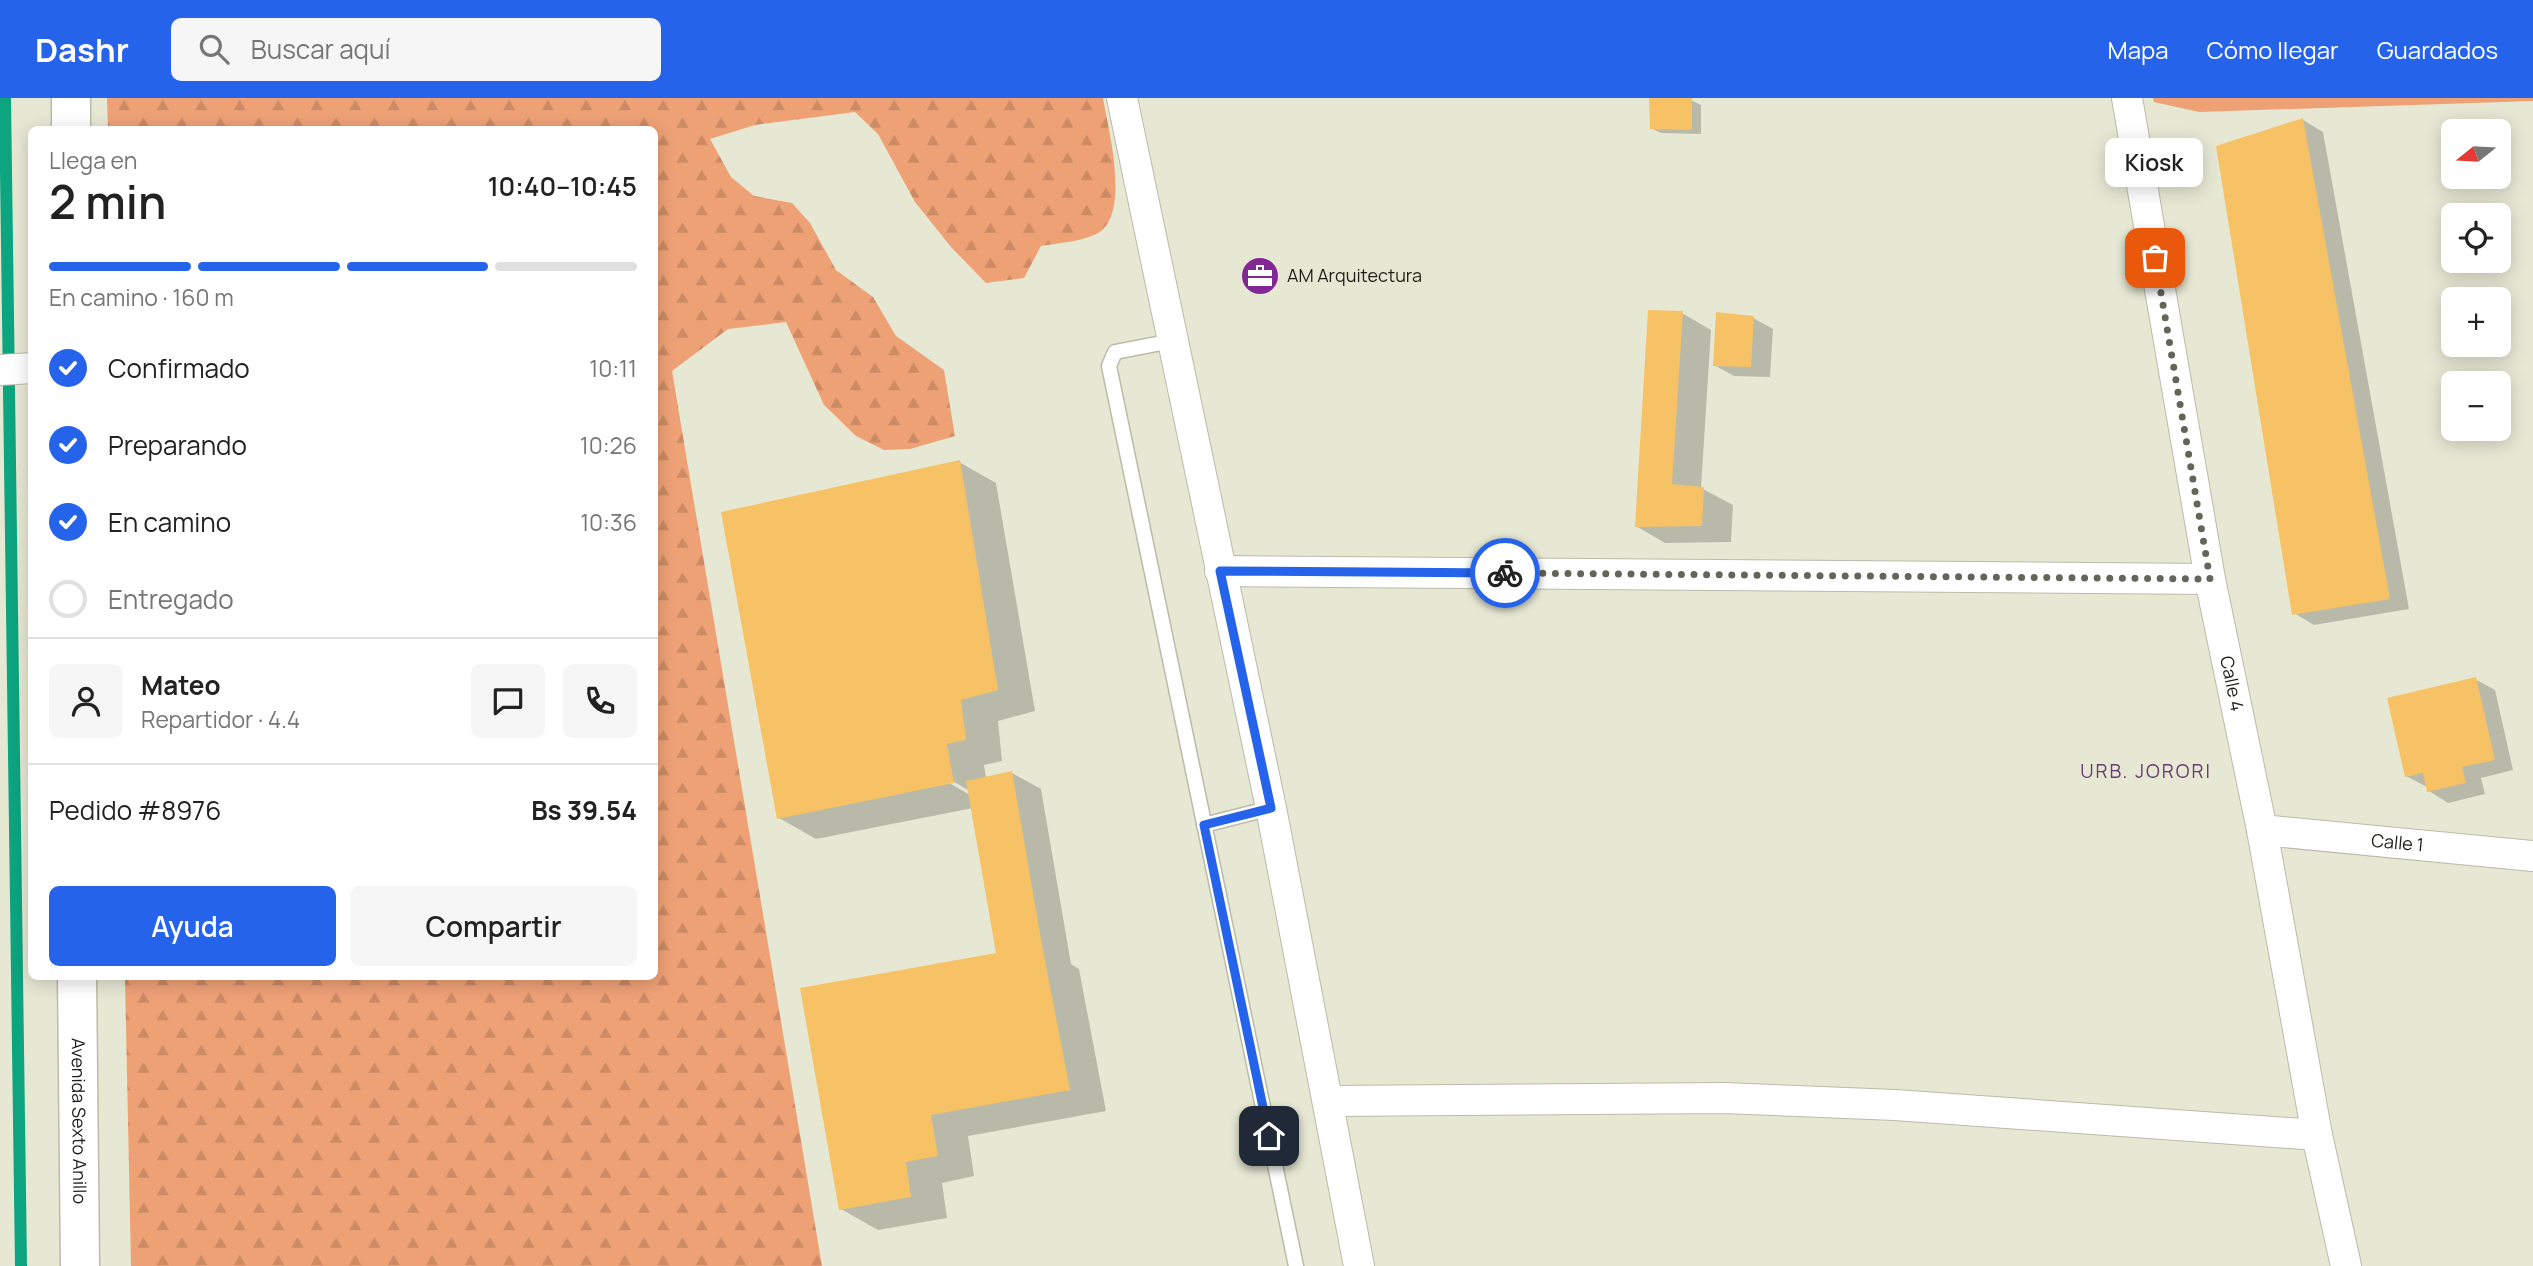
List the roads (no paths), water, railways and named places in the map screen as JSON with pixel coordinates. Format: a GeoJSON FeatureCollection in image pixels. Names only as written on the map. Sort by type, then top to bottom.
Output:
{"type":"FeatureCollection","features":[{"type":"Feature","properties":{"kind":"main road"},"geometry":{"type":"LineString","coordinates":[[71,98],[71,126]]}},
{"type":"Feature","properties":{"kind":"main road","name":"Avenida Sexto Anillo"},"geometry":{"type":"LineString","coordinates":[[77,980],[80,1266]]}},
{"type":"Feature","properties":{"kind":"street"},"geometry":{"type":"LineString","coordinates":[[1122,98],[1271,808],[1359,1266]]}},
{"type":"Feature","properties":{"kind":"street","name":"Calle 4"},"geometry":{"type":"LineString","coordinates":[[2127,98],[2210,579],[2262,830],[2317,1135],[2346,1266]]}},
{"type":"Feature","properties":{"kind":"street"},"geometry":{"type":"LineString","coordinates":[[1220,571],[2210,579]]}},
{"type":"Feature","properties":{"kind":"street","name":"Calle 1"},"geometry":{"type":"LineString","coordinates":[[2262,830],[2533,856]]}},
{"type":"Feature","properties":{"kind":"street"},"geometry":{"type":"LineString","coordinates":[[1328,1101],[1724,1098],[1895,1105],[2317,1135]]}},
{"type":"Feature","properties":{"kind":"lane"},"geometry":{"type":"LineString","coordinates":[[1172,341],[1115,352],[1110,358],[1109,366],[1296,1266]]}},
{"type":"Feature","properties":{"kind":"lane"},"geometry":{"type":"LineString","coordinates":[[1204,825],[1271,808]]}},
{"type":"Feature","properties":{"kind":"waterway"},"geometry":{"type":"LineString","coordinates":[[5,98],[21,1266]]}},
{"type":"Feature","properties":{"kind":"place","name":"Kiosk"},"geometry":{"type":"Point","coordinates":[2155,258]}},
{"type":"Feature","properties":{"kind":"place","name":"AM Arquitectura"},"geometry":{"type":"Point","coordinates":[1260,276]}},
{"type":"Feature","properties":{"kind":"district","name":"URB. JORORI"},"geometry":{"type":"Point","coordinates":[2146,771]}}]}
